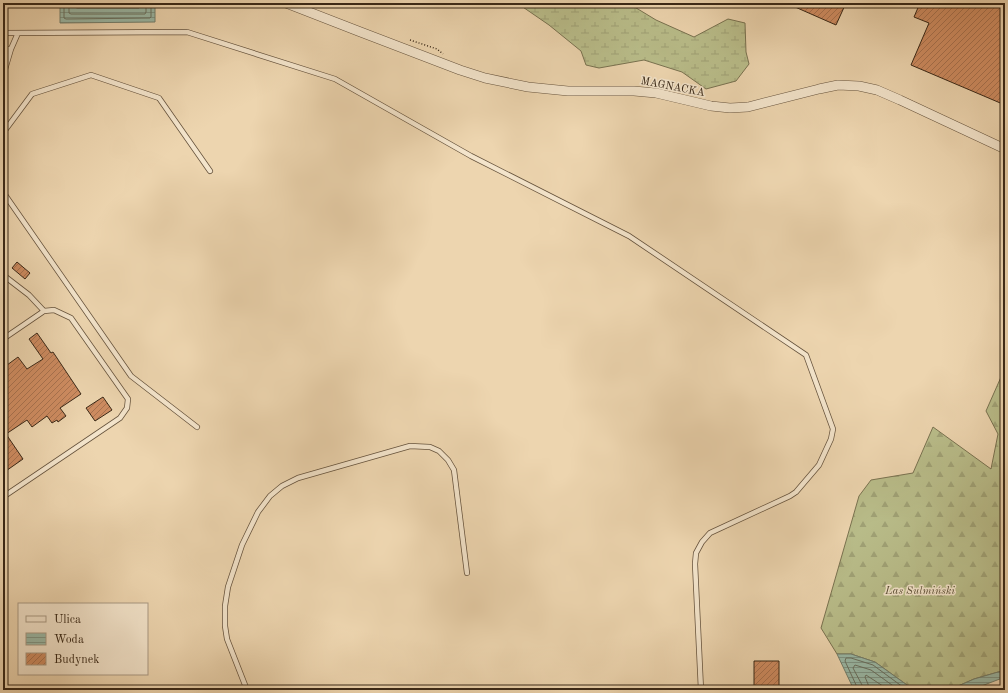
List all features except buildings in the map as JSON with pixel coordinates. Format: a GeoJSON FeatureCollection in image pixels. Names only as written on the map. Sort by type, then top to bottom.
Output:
{"type":"FeatureCollection","features":[{"type":"Feature","properties":{"kind":"street","name":"MAGNACKA"},"geometry":{"type":"LineString","coordinates":[[286,3],[460,70],[485,78],[528,88],[568,91],[634,90],[656,93],[711,106],[730,108],[748,107],[825,88],[838,86],[859,86],[877,90],[1005,149]]}},
{"type":"Feature","properties":{"kind":"lane"},"geometry":{"type":"LineString","coordinates":[[3,32],[188,32],[335,79],[471,156],[629,236],[806,355],[833,429],[831,439],[819,464],[796,492],[710,533],[702,542],[696,553],[695,564],[701,690]]}},
{"type":"Feature","properties":{"kind":"lane"},"geometry":{"type":"LineString","coordinates":[[3,76],[11,49],[18,33]]}},
{"type":"Feature","properties":{"kind":"lane"},"geometry":{"type":"LineString","coordinates":[[3,49],[11,49]]}},
{"type":"Feature","properties":{"kind":"lane"},"geometry":{"type":"LineString","coordinates":[[3,132],[32,94],[91,75],[159,98],[210,171]]}},
{"type":"Feature","properties":{"kind":"lane"},"geometry":{"type":"LineString","coordinates":[[3,192],[131,376],[197,427]]}},
{"type":"Feature","properties":{"kind":"lane"},"geometry":{"type":"LineString","coordinates":[[3,275],[29,295],[44,311]]}},
{"type":"Feature","properties":{"kind":"lane"},"geometry":{"type":"LineString","coordinates":[[3,339],[44,311],[54,310],[71,318],[128,399],[127,408],[120,418],[3,497]]}},
{"type":"Feature","properties":{"kind":"lane"},"geometry":{"type":"LineString","coordinates":[[247,690],[227,639],[225,626],[225,606],[228,587],[242,545],[258,512],[270,496],[282,486],[298,478],[410,446],[439,450],[454,470],[467,574]]}},
{"type":"Feature","properties":{"kind":"path"},"geometry":{"type":"LineString","coordinates":[[410,40],[437,49],[448,56]]}},
{"type":"Feature","properties":{"kind":"green space"},"geometry":{"type":"Polygon","coordinates":[[[517,3],[628,3],[656,20],[694,37],[728,19],[745,23],[746,52],[749,64],[736,81],[706,89],[682,72],[644,60],[599,68],[586,65],[581,51],[549,25],[517,3]]]}},
{"type":"Feature","properties":{"kind":"green space","name":"Las Sulmiński"},"geometry":{"type":"Polygon","coordinates":[[[1005,368],[1005,670],[974,679],[949,690],[914,690],[875,662],[851,654],[837,654],[821,628],[859,496],[871,480],[913,473],[933,427],[991,469],[998,434],[986,411],[1005,368]]]}},
{"type":"Feature","properties":{"kind":"water"},"geometry":{"type":"Polygon","coordinates":[[[155,4],[155,22],[60,23],[60,5],[155,4]]]}},
{"type":"Feature","properties":{"kind":"water"},"geometry":{"type":"Polygon","coordinates":[[[837,654],[851,654],[875,662],[914,690],[854,690],[837,654]]]}},
{"type":"Feature","properties":{"kind":"water"},"geometry":{"type":"Polygon","coordinates":[[[1005,670],[1005,677],[971,690],[949,690],[974,679],[1005,670]]]}}]}
